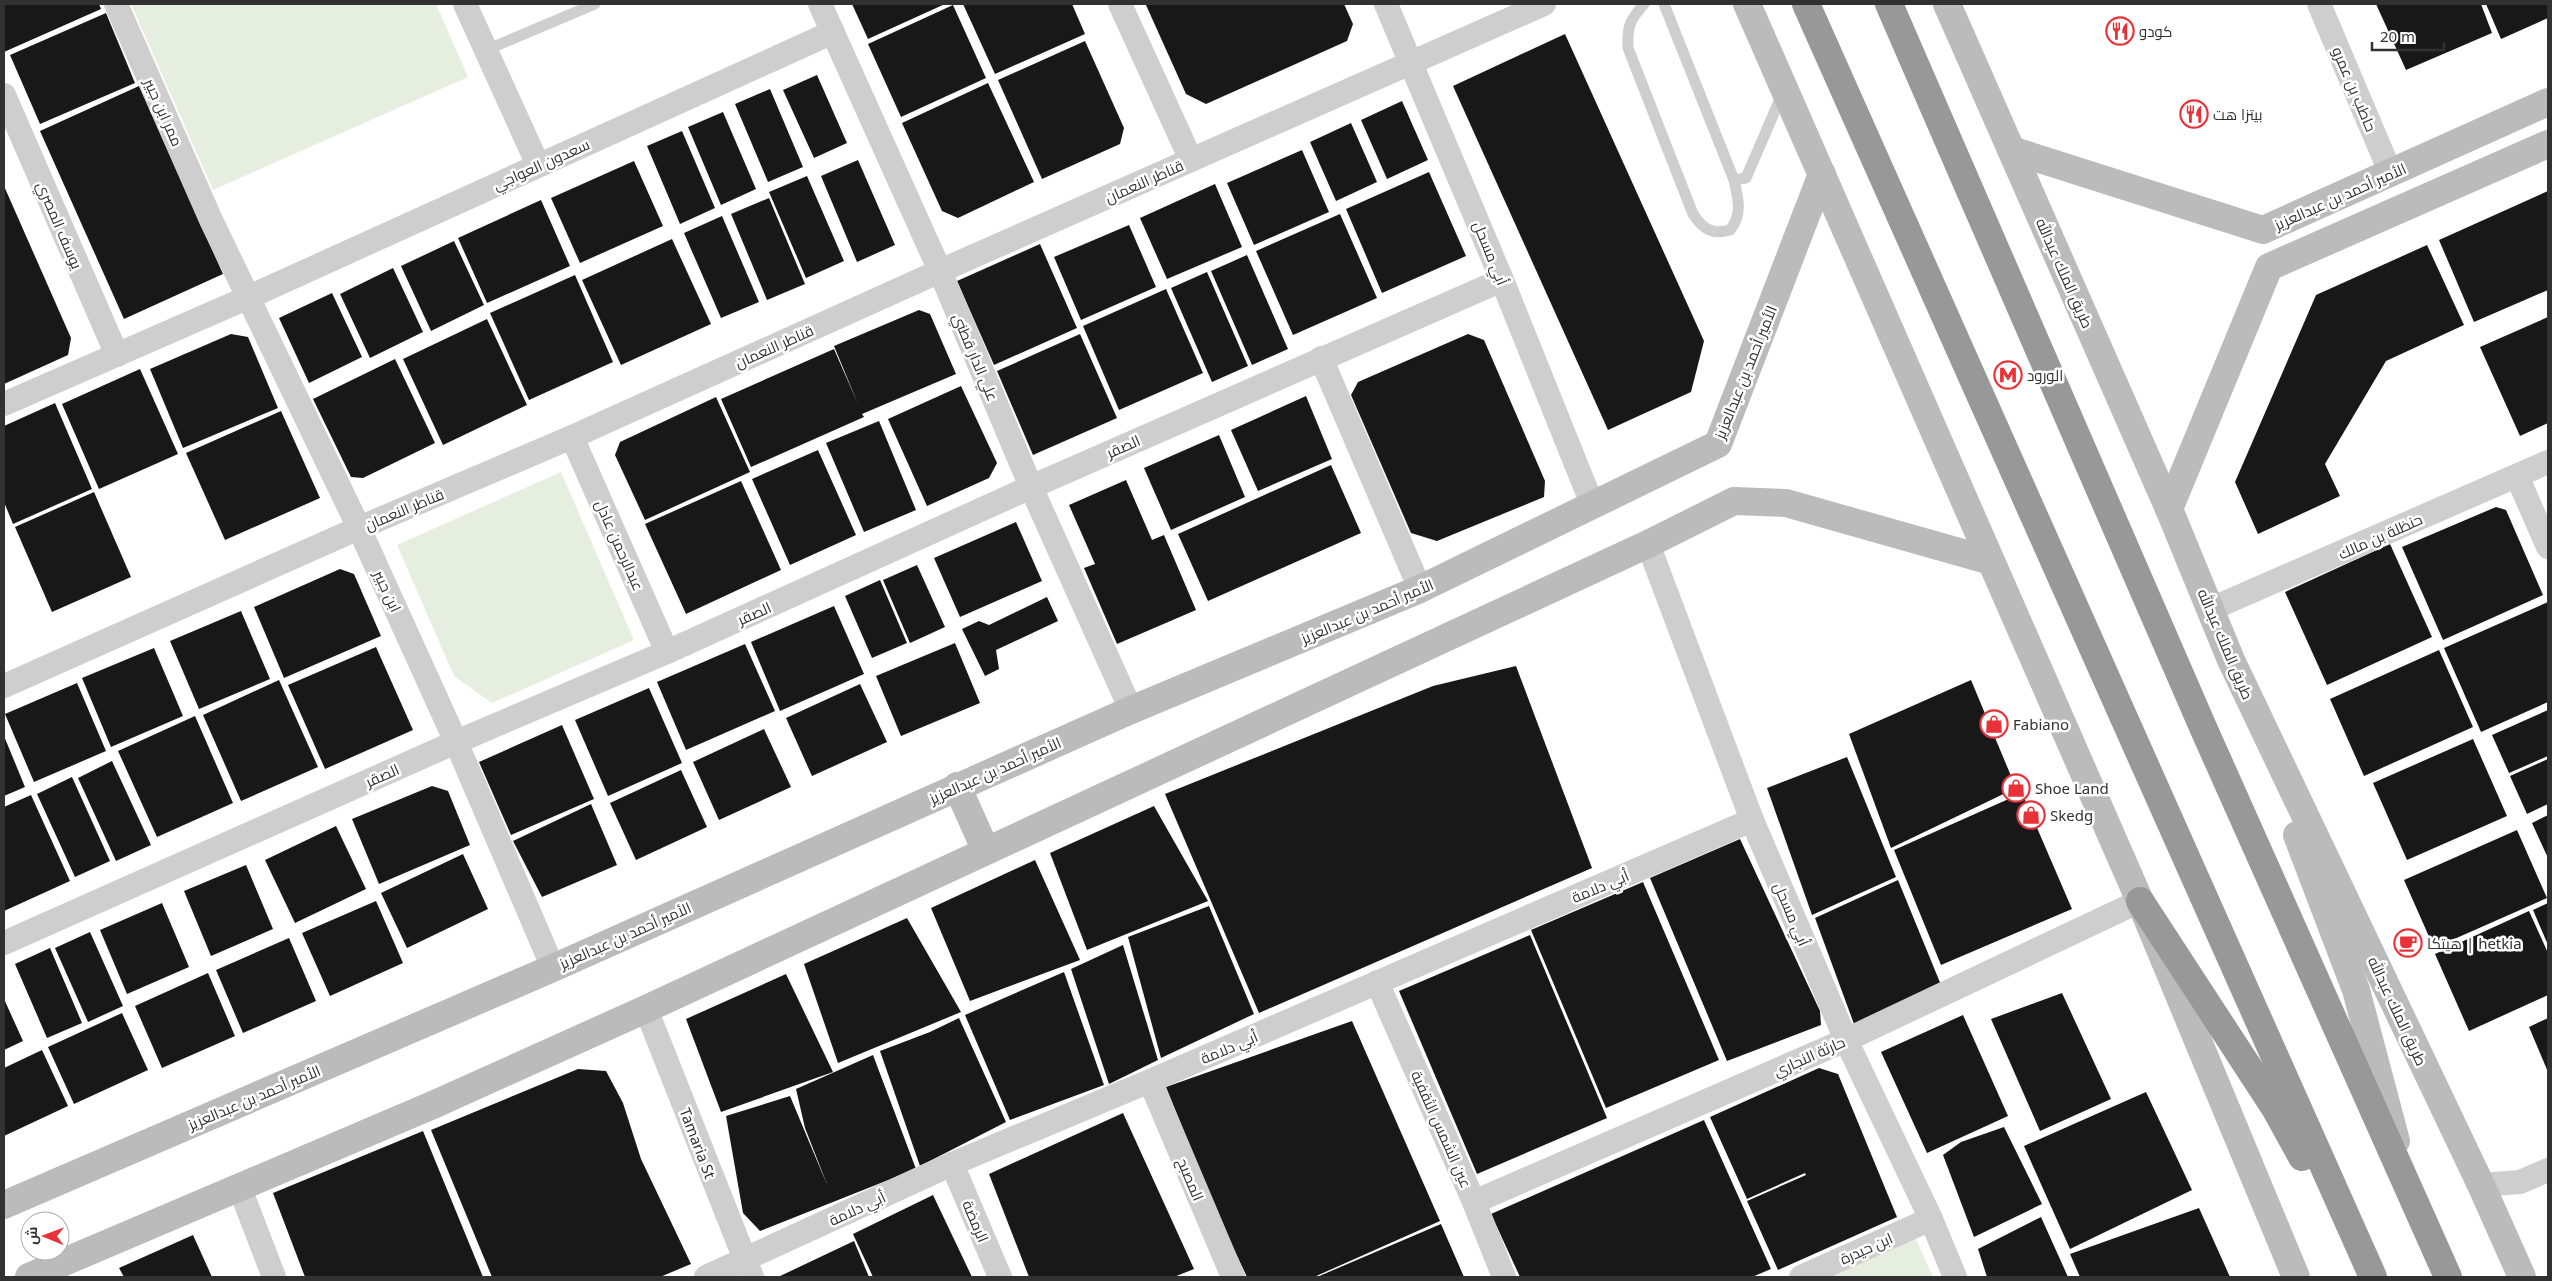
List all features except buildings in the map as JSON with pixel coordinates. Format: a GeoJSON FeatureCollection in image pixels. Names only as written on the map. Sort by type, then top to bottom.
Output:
{"type":"FeatureCollection","features":[{"type":"Feature","properties":{"kind":"highway"},"geometry":{"type":"LineString","coordinates":[[1806,4],[2372,1277]]}},
{"type":"Feature","properties":{"kind":"highway"},"geometry":{"type":"LineString","coordinates":[[1889,4],[2202,725],[2448,1277]]}},
{"type":"Feature","properties":{"kind":"highway"},"geometry":{"type":"LineString","coordinates":[[2140,901],[2275,1108],[2372,1277]]}},
{"type":"Feature","properties":{"kind":"street","name":"ممر ابن جبير"},"geometry":{"type":"LineString","coordinates":[[116,4],[212,220]]}},
{"type":"Feature","properties":{"kind":"street"},"geometry":{"type":"LineString","coordinates":[[465,4],[538,165]]}},
{"type":"Feature","properties":{"kind":"street","name":"علي الدار قطني"},"geometry":{"type":"LineString","coordinates":[[820,4],[940,271],[1031,487],[1130,710]]}},
{"type":"Feature","properties":{"kind":"street"},"geometry":{"type":"LineString","coordinates":[[1120,4],[1191,160]]}},
{"type":"Feature","properties":{"kind":"street","name":"أبي مسحل"},"geometry":{"type":"LineString","coordinates":[[1386,4],[1502,280],[1592,504]]}},
{"type":"Feature","properties":{"kind":"street","name":"قناطر النعمان"},"geometry":{"type":"LineString","coordinates":[[4,686],[359,528],[572,437],[940,271],[1544,4]]}},
{"type":"Feature","properties":{"kind":"street"},"geometry":{"type":"LineString","coordinates":[[1747,4],[2140,901],[2296,1277]]}},
{"type":"Feature","properties":{"kind":"street","name":"طريق الملك عبدالله"},"geometry":{"type":"LineString","coordinates":[[1947,4],[2169,509],[2231,660],[2481,1186],[2522,1277]]}},
{"type":"Feature","properties":{"kind":"street","name":"حاطب بن عمرو"},"geometry":{"type":"LineString","coordinates":[[2319,4],[2391,174]]}},
{"type":"Feature","properties":{"kind":"street","name":"سعدون العواجي"},"geometry":{"type":"LineString","coordinates":[[4,404],[249,297],[834,32]]}},
{"type":"Feature","properties":{"kind":"street","name":"يوسف المصري"},"geometry":{"type":"LineString","coordinates":[[4,95],[117,355]]}},
{"type":"Feature","properties":{"kind":"street","name":"الأمير أحمد بن عبدالعزيز"},"geometry":{"type":"LineString","coordinates":[[2011,150],[2263,230],[2548,102]]}},
{"type":"Feature","properties":{"kind":"street"},"geometry":{"type":"LineString","coordinates":[[2169,509],[2269,267],[2548,144]]}},
{"type":"Feature","properties":{"kind":"street","name":"الأمير أحمد بن عبدالعزيز"},"geometry":{"type":"LineString","coordinates":[[4,1205],[553,968],[1130,710],[1420,590],[1592,504],[1718,444],[1822,174]]}},
{"type":"Feature","properties":{"kind":"street","name":"ابن جبير"},"geometry":{"type":"LineString","coordinates":[[212,220],[359,528],[456,742],[553,968]]}},
{"type":"Feature","properties":{"kind":"street","name":"الصقر"},"geometry":{"type":"LineString","coordinates":[[4,943],[456,742],[667,652],[1031,487],[1502,280]]}},
{"type":"Feature","properties":{"kind":"street"},"geometry":{"type":"LineString","coordinates":[[1321,358],[1420,590]]}},
{"type":"Feature","properties":{"kind":"street","name":"عبدالرحمن عادل"},"geometry":{"type":"LineString","coordinates":[[572,437],[667,652]]}},
{"type":"Feature","properties":{"kind":"street","name":"حنظلة بن مالك"},"geometry":{"type":"LineString","coordinates":[[2211,610],[2548,462]]}},
{"type":"Feature","properties":{"kind":"street"},"geometry":{"type":"LineString","coordinates":[[2517,476],[2548,547]]}},
{"type":"Feature","properties":{"kind":"street"},"geometry":{"type":"LineString","coordinates":[[29,1277],[435,1104],[646,1009],[1648,544],[1734,501],[1786,502],[1991,561]]}},
{"type":"Feature","properties":{"kind":"street","name":"أبي مسحل"},"geometry":{"type":"LineString","coordinates":[[1648,544],[1752,820],[1846,1040],[1931,1219],[1955,1277]]}},
{"type":"Feature","properties":{"kind":"street"},"geometry":{"type":"LineString","coordinates":[[2231,660],[2356,990],[2406,1181]]}},
{"type":"Feature","properties":{"kind":"street"},"geometry":{"type":"LineString","coordinates":[[957,786],[986,851]]}},
{"type":"Feature","properties":{"kind":"street","name":"أبي دلامة"},"geometry":{"type":"LineString","coordinates":[[706,1277],[748,1268],[952,1164],[1150,1081],[1752,820]]}},
{"type":"Feature","properties":{"kind":"street","name":"حارثة النجاري"},"geometry":{"type":"LineString","coordinates":[[1474,1202],[1846,1040],[2140,901]]}},
{"type":"Feature","properties":{"kind":"street","name":"عين الشمس الثقفية"},"geometry":{"type":"LineString","coordinates":[[1377,982],[1474,1202],[1504,1277]]}},
{"type":"Feature","properties":{"kind":"street","name":"Tamaria St"},"geometry":{"type":"LineString","coordinates":[[646,1009],[748,1268]]}},
{"type":"Feature","properties":{"kind":"street","name":"المصبح"},"geometry":{"type":"LineString","coordinates":[[1150,1081],[1233,1277]]}},
{"type":"Feature","properties":{"kind":"street","name":"الرمضة"},"geometry":{"type":"LineString","coordinates":[[952,1164],[1000,1277]]}},
{"type":"Feature","properties":{"kind":"street"},"geometry":{"type":"LineString","coordinates":[[2481,1186],[2520,1182],[2548,1170]]}},
{"type":"Feature","properties":{"kind":"street"},"geometry":{"type":"LineString","coordinates":[[239,1186],[274,1277]]}},
{"type":"Feature","properties":{"kind":"street","name":"ابن حيدرة"},"geometry":{"type":"LineString","coordinates":[[1801,1277],[1931,1219]]}},
{"type":"Feature","properties":{"kind":"lane"},"geometry":{"type":"LineString","coordinates":[[486,50],[595,4]]}},
{"type":"Feature","properties":{"kind":"lane"},"geometry":{"type":"LineString","coordinates":[[1644,4],[1632,18],[1627,30],[1628,48],[1693,214],[1704,228],[1712,232],[1730,230],[1734,225],[1739,206],[1734,180],[1664,4]]}},
{"type":"Feature","properties":{"kind":"lane"},"geometry":{"type":"LineString","coordinates":[[1734,180],[1746,178],[1784,89]]}},
{"type":"Feature","properties":{"kind":"green space"},"geometry":{"type":"Polygon","coordinates":[[[131,4],[436,4],[468,77],[213,190],[131,4]]]}},
{"type":"Feature","properties":{"kind":"green space"},"geometry":{"type":"Polygon","coordinates":[[[561,472],[634,640],[492,703],[454,676],[397,545],[561,472]]]}},
{"type":"Feature","properties":{"kind":"green space"},"geometry":{"type":"Polygon","coordinates":[[[1914,1235],[1933,1277],[1823,1277],[1914,1235]]]}},
{"type":"Feature","properties":{"kind":"place","name":"كودو"},"geometry":{"type":"Point","coordinates":[2120,31]}},
{"type":"Feature","properties":{"kind":"place","name":"بيتزا هت"},"geometry":{"type":"Point","coordinates":[2194,114]}},
{"type":"Feature","properties":{"kind":"place","name":"الورود"},"geometry":{"type":"Point","coordinates":[2008,375]}},
{"type":"Feature","properties":{"kind":"place","name":"Fabiano"},"geometry":{"type":"Point","coordinates":[1994,724]}},
{"type":"Feature","properties":{"kind":"place","name":"Shoe Land"},"geometry":{"type":"Point","coordinates":[2016,788]}},
{"type":"Feature","properties":{"kind":"place","name":"Skedg"},"geometry":{"type":"Point","coordinates":[2031,815]}},
{"type":"Feature","properties":{"kind":"place","name":"هيتكا | hetkia"},"geometry":{"type":"Point","coordinates":[2408,943]}}]}
